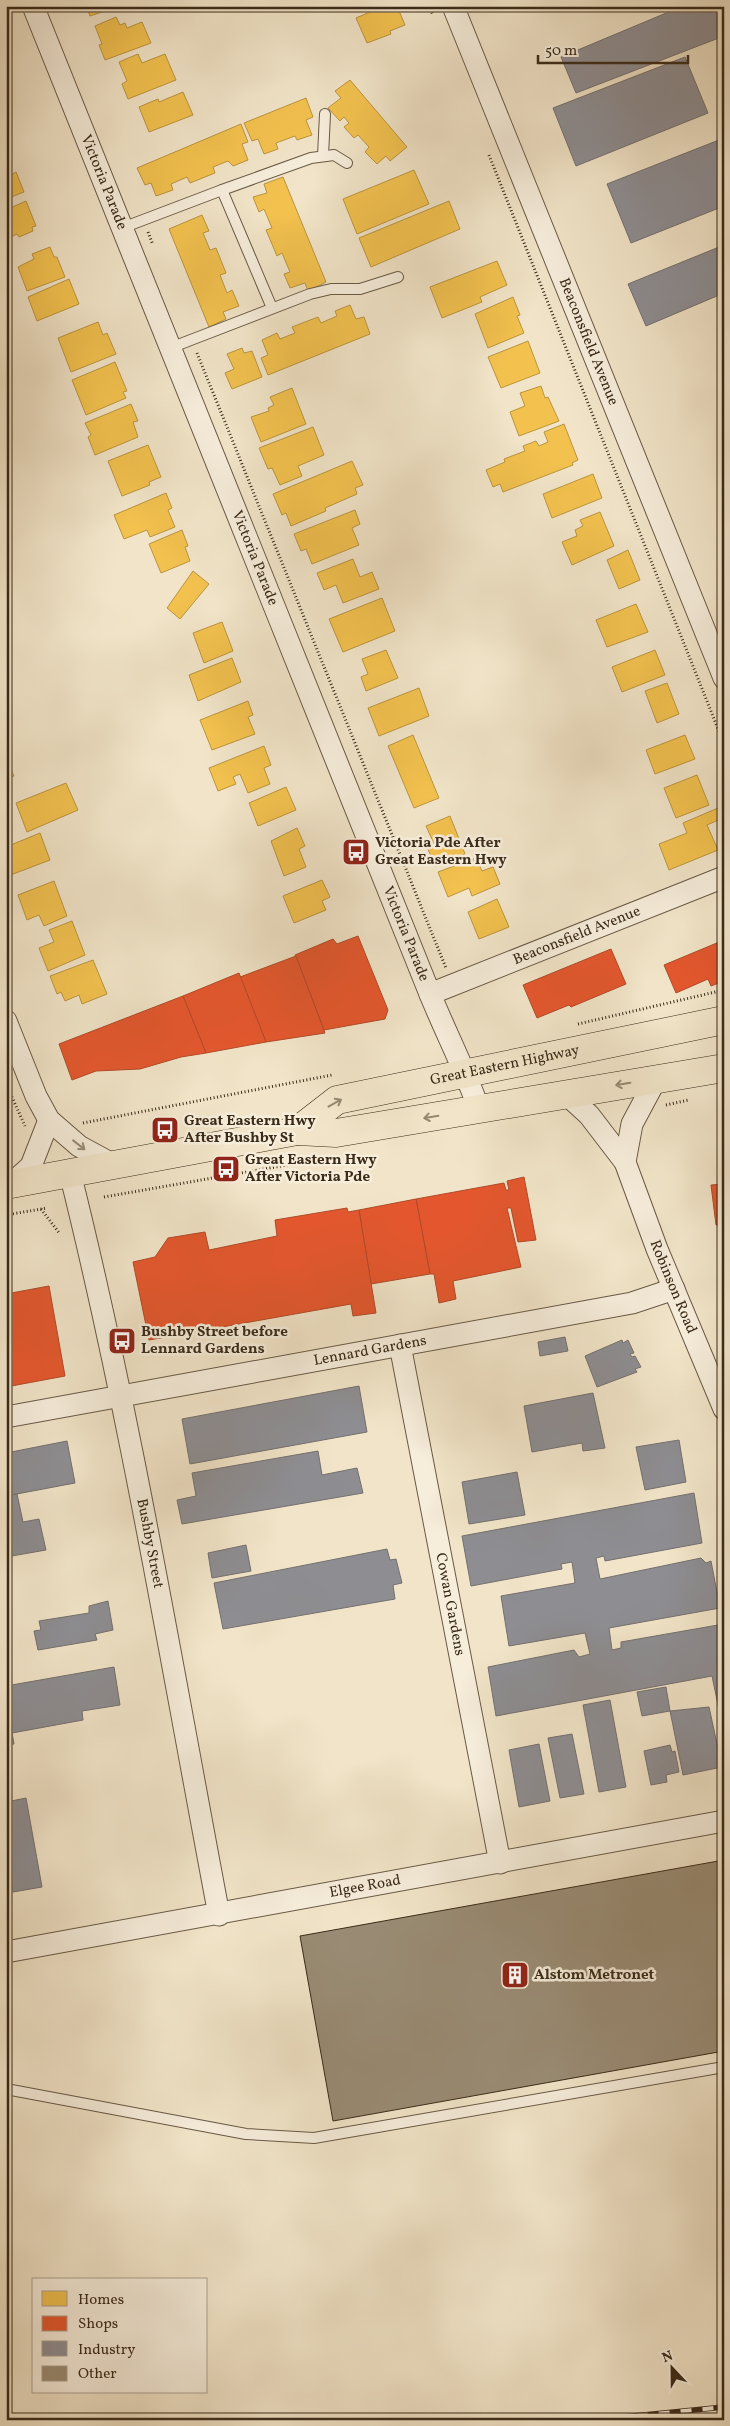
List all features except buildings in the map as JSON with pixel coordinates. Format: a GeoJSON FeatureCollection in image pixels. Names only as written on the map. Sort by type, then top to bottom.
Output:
{"type":"FeatureCollection","features":[{"type":"Feature","properties":{"kind":"highway"},"geometry":{"type":"LineString","coordinates":[[644,1036],[724,1012]]}},
{"type":"Feature","properties":{"kind":"highway","name":"Great Eastern Highway"},"geometry":{"type":"LineString","coordinates":[[296,1131],[337,1100],[724,1020]]}},
{"type":"Feature","properties":{"kind":"highway","name":"Great Eastern Highway"},"geometry":{"type":"LineString","coordinates":[[8,1184],[296,1131],[336,1133],[724,1068]]}},
{"type":"Feature","properties":{"kind":"street","name":"Victoria Parade"},"geometry":{"type":"LineString","coordinates":[[33,6],[430,994],[454,1052],[466,1074],[479,1109]]}},
{"type":"Feature","properties":{"kind":"street","name":"Beaconsfield Avenue"},"geometry":{"type":"LineString","coordinates":[[452,6],[724,678]]}},
{"type":"Feature","properties":{"kind":"street","name":"Beaconsfield Avenue"},"geometry":{"type":"LineString","coordinates":[[430,994],[724,877]]}},
{"type":"Feature","properties":{"kind":"street"},"geometry":{"type":"LineString","coordinates":[[6,1021],[36,1096],[54,1124],[79,1146],[114,1165]]}},
{"type":"Feature","properties":{"kind":"street"},"geometry":{"type":"LineString","coordinates":[[625,1162],[632,1124],[656,1079]]}},
{"type":"Feature","properties":{"kind":"street","name":"Robinson Road"},"geometry":{"type":"LineString","coordinates":[[566,1094],[588,1116],[625,1162],[657,1249],[721,1396]]}},
{"type":"Feature","properties":{"kind":"street"},"geometry":{"type":"LineString","coordinates":[[8,1184],[31,1166],[54,1124]]}},
{"type":"Feature","properties":{"kind":"street","name":"Bushby Street"},"geometry":{"type":"LineString","coordinates":[[70,1173],[90,1251],[121,1396],[219,1914]]}},
{"type":"Feature","properties":{"kind":"street","name":"Lennard Gardens"},"geometry":{"type":"LineString","coordinates":[[6,1417],[632,1303],[674,1289]]}},
{"type":"Feature","properties":{"kind":"street","name":"Cowan Gardens"},"geometry":{"type":"LineString","coordinates":[[400,1345],[500,1863]]}},
{"type":"Feature","properties":{"kind":"street","name":"Elgee Road"},"geometry":{"type":"LineString","coordinates":[[6,1952],[724,1821]]}},
{"type":"Feature","properties":{"kind":"lane"},"geometry":{"type":"LineString","coordinates":[[323,156],[324,114]]}},
{"type":"Feature","properties":{"kind":"lane"},"geometry":{"type":"LineString","coordinates":[[122,228],[300,161],[334,155],[347,163]]}},
{"type":"Feature","properties":{"kind":"lane"},"geometry":{"type":"LineString","coordinates":[[222,190],[272,308]]}},
{"type":"Feature","properties":{"kind":"lane"},"geometry":{"type":"LineString","coordinates":[[170,348],[322,290],[360,289],[398,277]]}},
{"type":"Feature","properties":{"kind":"lane"},"geometry":{"type":"LineString","coordinates":[[6,2089],[246,2134],[314,2138],[724,2067]]}},
{"type":"Feature","properties":{"kind":"path"},"geometry":{"type":"LineString","coordinates":[[429,6],[437,25]]}},
{"type":"Feature","properties":{"kind":"path"},"geometry":{"type":"LineString","coordinates":[[488,154],[724,744]]}},
{"type":"Feature","properties":{"kind":"path"},"geometry":{"type":"LineString","coordinates":[[144,221],[155,248]]}},
{"type":"Feature","properties":{"kind":"path"},"geometry":{"type":"LineString","coordinates":[[192,340],[448,973]]}},
{"type":"Feature","properties":{"kind":"path"},"geometry":{"type":"LineString","coordinates":[[575,1025],[724,990]]}},
{"type":"Feature","properties":{"kind":"path"},"geometry":{"type":"LineString","coordinates":[[54,1124],[338,1074]]}},
{"type":"Feature","properties":{"kind":"path"},"geometry":{"type":"LineString","coordinates":[[6,1084],[28,1133]]}},
{"type":"Feature","properties":{"kind":"path"},"geometry":{"type":"LineString","coordinates":[[640,1110],[696,1098]]}},
{"type":"Feature","properties":{"kind":"path"},"geometry":{"type":"LineString","coordinates":[[6,1215],[47,1208]]}},
{"type":"Feature","properties":{"kind":"path"},"geometry":{"type":"LineString","coordinates":[[41,1209],[60,1234]]}},
{"type":"Feature","properties":{"kind":"railway"},"geometry":{"type":"LineString","coordinates":[[593,2420],[724,2407]]}},
{"type":"Feature","properties":{"kind":"railway"},"geometry":{"type":"LineString","coordinates":[[720,2420],[724,2419]]}},
{"type":"Feature","properties":{"kind":"place","name":"Victoria Pde After Great Eastern Hwy"},"geometry":{"type":"Point","coordinates":[356,852]}},
{"type":"Feature","properties":{"kind":"place","name":"Great Eastern Hwy After Bushby St"},"geometry":{"type":"Point","coordinates":[165,1130]}},
{"type":"Feature","properties":{"kind":"place","name":"Great Eastern Hwy After Victoria Pde"},"geometry":{"type":"Point","coordinates":[226,1169]}},
{"type":"Feature","properties":{"kind":"place","name":"Bushby Street before Lennard Gardens"},"geometry":{"type":"Point","coordinates":[122,1341]}},
{"type":"Feature","properties":{"kind":"place","name":"Alstom Metronet"},"geometry":{"type":"Point","coordinates":[515,1975]}}]}
